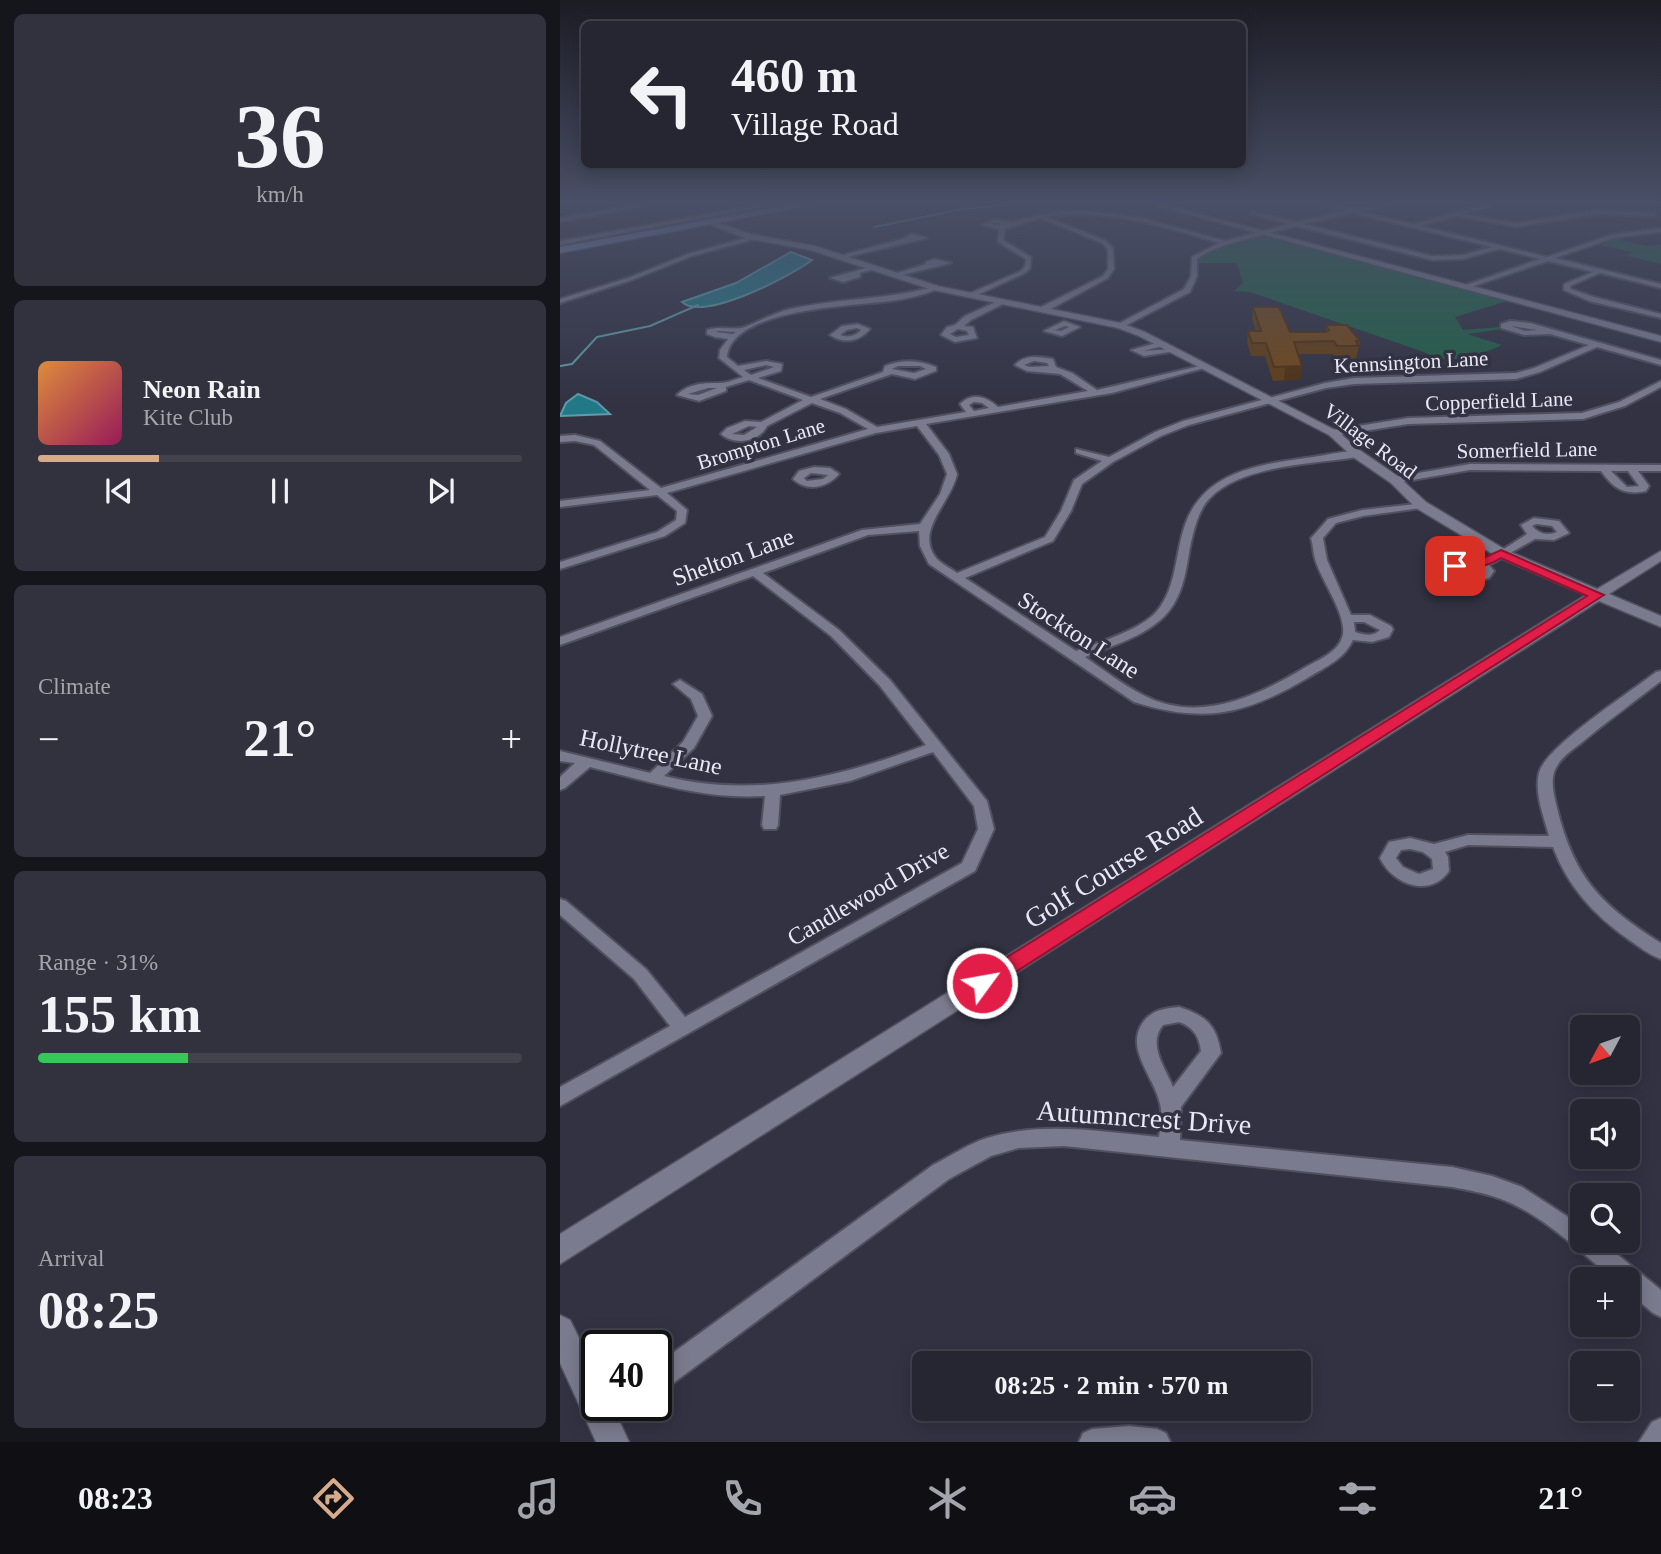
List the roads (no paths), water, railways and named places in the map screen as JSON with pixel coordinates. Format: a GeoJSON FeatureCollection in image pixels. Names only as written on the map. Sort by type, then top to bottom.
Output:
{"type":"FeatureCollection","features":[{"type":"Feature","properties":{"kind":"street"},"geometry":{"type":"LineString","coordinates":[[560,301],[652,270]]}},
{"type":"Feature","properties":{"kind":"street"},"geometry":{"type":"LineString","coordinates":[[856,273],[865,270]]}},
{"type":"Feature","properties":{"kind":"street","name":"Village Road"},"geometry":{"type":"LineString","coordinates":[[880,270],[936,288],[1121,326],[1333,433],[1357,454],[1395,480],[1421,505],[1501,554],[1661,622]]}},
{"type":"Feature","properties":{"kind":"street"},"geometry":{"type":"LineString","coordinates":[[894,275],[911,270]]}},
{"type":"Feature","properties":{"kind":"street"},"geometry":{"type":"LineString","coordinates":[[970,295],[1025,270]]}},
{"type":"Feature","properties":{"kind":"street"},"geometry":{"type":"LineString","coordinates":[[1044,310],[1101,281],[1110,270]]}},
{"type":"Feature","properties":{"kind":"street"},"geometry":{"type":"LineString","coordinates":[[1121,326],[1187,290],[1192,283],[1193,270]]}},
{"type":"Feature","properties":{"kind":"street"},"geometry":{"type":"LineString","coordinates":[[1402,270],[1661,339]]}},
{"type":"Feature","properties":{"kind":"street"},"geometry":{"type":"LineString","coordinates":[[1465,287],[1516,270]]}},
{"type":"Feature","properties":{"kind":"street"},"geometry":{"type":"LineString","coordinates":[[1596,270],[1661,286]]}},
{"type":"Feature","properties":{"kind":"street"},"geometry":{"type":"LineString","coordinates":[[1599,271],[1566,285],[1568,290],[1592,299],[1661,316]]}},
{"type":"Feature","properties":{"kind":"street"},"geometry":{"type":"LineString","coordinates":[[875,430],[856,415],[750,378],[723,358],[722,353],[736,337],[764,318],[800,308],[867,311],[936,288]]}},
{"type":"Feature","properties":{"kind":"street"},"geometry":{"type":"LineString","coordinates":[[958,327],[968,318],[1003,302]]}},
{"type":"Feature","properties":{"kind":"street"},"geometry":{"type":"LineString","coordinates":[[862,327],[867,311]]}},
{"type":"Feature","properties":{"kind":"street"},"geometry":{"type":"LineString","coordinates":[[1071,323],[1085,318]]}},
{"type":"Feature","properties":{"kind":"street"},"geometry":{"type":"LineString","coordinates":[[736,337],[710,332],[725,328],[745,330]]}},
{"type":"Feature","properties":{"kind":"street"},"geometry":{"type":"LineString","coordinates":[[1548,332],[1661,363]]}},
{"type":"Feature","properties":{"kind":"street","name":"Village Road"},"geometry":{"type":"LineString","coordinates":[[1160,344],[1135,350],[1144,354],[1172,351]]}},
{"type":"Feature","properties":{"kind":"street","name":"Kennsington Lane"},"geometry":{"type":"LineString","coordinates":[[955,578],[1049,539],[1066,511],[1078,481],[1110,460],[1178,426],[1270,400],[1354,381],[1516,376],[1596,345]]}},
{"type":"Feature","properties":{"kind":"street"},"geometry":{"type":"LineString","coordinates":[[722,386],[778,369],[779,366],[766,363],[736,369]]}},
{"type":"Feature","properties":{"kind":"street","name":"Brompton Lane"},"geometry":{"type":"LineString","coordinates":[[560,504],[660,492],[875,430],[1096,393],[1204,368]]}},
{"type":"Feature","properties":{"kind":"street"},"geometry":{"type":"LineString","coordinates":[[1051,369],[1077,378],[1096,393]]}},
{"type":"Feature","properties":{"kind":"street"},"geometry":{"type":"LineString","coordinates":[[762,425],[785,411],[849,384],[889,373]]}},
{"type":"Feature","properties":{"kind":"street","name":"Copperfield Lane"},"geometry":{"type":"LineString","coordinates":[[1333,433],[1408,422],[1583,416],[1622,404],[1661,384]]}},
{"type":"Feature","properties":{"kind":"street"},"geometry":{"type":"LineString","coordinates":[[920,423],[951,463],[954,474],[948,491],[924,527]]}},
{"type":"Feature","properties":{"kind":"street"},"geometry":{"type":"LineString","coordinates":[[560,439],[575,438],[597,443],[682,510],[681,521],[662,534],[560,566]]}},
{"type":"Feature","properties":{"kind":"street"},"geometry":{"type":"LineString","coordinates":[[1079,451],[1110,460]]}},
{"type":"Feature","properties":{"kind":"street"},"geometry":{"type":"LineString","coordinates":[[1073,657],[1157,618],[1171,601],[1198,505],[1221,484],[1263,471],[1357,454]]}},
{"type":"Feature","properties":{"kind":"street"},"geometry":{"type":"LineString","coordinates":[[784,456],[807,471]]}},
{"type":"Feature","properties":{"kind":"street","name":"Somerfield Lane"},"geometry":{"type":"LineString","coordinates":[[1395,480],[1471,467],[1661,468]]}},
{"type":"Feature","properties":{"kind":"street"},"geometry":{"type":"LineString","coordinates":[[1604,468],[1620,489],[1642,489],[1644,486],[1632,469]]}},
{"type":"Feature","properties":{"kind":"street"},"geometry":{"type":"LineString","coordinates":[[1347,619],[1366,618],[1387,629],[1385,634],[1378,638],[1358,638],[1349,634],[1347,619],[1321,560],[1317,538],[1332,521],[1362,513],[1421,505]]}},
{"type":"Feature","properties":{"kind":"street","name":"Shelton Lane"},"geometry":{"type":"LineString","coordinates":[[560,641],[866,532],[924,527]]}},
{"type":"Feature","properties":{"kind":"street","name":"Stockton Lane"},"geometry":{"type":"LineString","coordinates":[[924,527],[926,546],[933,562],[1139,699],[1166,710],[1202,713],[1244,706],[1341,651],[1349,634]]}},
{"type":"Feature","properties":{"kind":"street"},"geometry":{"type":"LineString","coordinates":[[1481,565],[1534,535]]}},
{"type":"Feature","properties":{"kind":"street","name":"Golf Course Road"},"geometry":{"type":"LineString","coordinates":[[560,1250],[1661,555]]}},
{"type":"Feature","properties":{"kind":"street","name":"Candlewood Drive"},"geometry":{"type":"LineString","coordinates":[[560,1097],[969,867],[986,829],[982,804],[885,683],[835,633],[755,572]]}},
{"type":"Feature","properties":{"kind":"street"},"geometry":{"type":"LineString","coordinates":[[1661,675],[1549,765],[1545,785],[1557,842],[1578,885],[1603,914],[1661,952]]}},
{"type":"Feature","properties":{"kind":"street"},"geometry":{"type":"LineString","coordinates":[[653,778],[689,745],[705,716],[697,697],[680,684]]}},
{"type":"Feature","properties":{"kind":"street","name":"Hollytree Lane"},"geometry":{"type":"LineString","coordinates":[[560,756],[715,791],[773,792],[843,780],[936,746]]}},
{"type":"Feature","properties":{"kind":"street"},"geometry":{"type":"LineString","coordinates":[[560,785],[587,761]]}},
{"type":"Feature","properties":{"kind":"street"},"geometry":{"type":"LineString","coordinates":[[770,825],[773,792]]}},
{"type":"Feature","properties":{"kind":"street"},"geometry":{"type":"LineString","coordinates":[[1433,850],[1468,840],[1557,842]]}},
{"type":"Feature","properties":{"kind":"street"},"geometry":{"type":"LineString","coordinates":[[560,905],[639,974],[682,1027]]}},
{"type":"Feature","properties":{"kind":"street"},"geometry":{"type":"LineString","coordinates":[[1169,1147],[1171,1105]]}},
{"type":"Feature","properties":{"kind":"street","name":"Autumncrest Drive"},"geometry":{"type":"LineString","coordinates":[[672,1368],[941,1172],[986,1148],[1019,1139],[1063,1137],[1169,1147],[1441,1176],[1485,1184],[1513,1194],[1541,1210],[1661,1305]]}},
{"type":"Feature","properties":{"kind":"street"},"geometry":{"type":"LineString","coordinates":[[560,1330],[613,1422]]}},
{"type":"Feature","properties":{"kind":"street"},"geometry":{"type":"LineString","coordinates":[[1652,1442],[1661,1431]]}},
{"type":"Feature","properties":{"kind":"street"},"geometry":{"type":"LineString","coordinates":[[1092,1442],[1129,1438],[1157,1442]]}},
{"type":"Feature","properties":{"kind":"water"},"geometry":{"type":"Polygon","coordinates":[[[759,270],[795,270],[767,286],[727,302],[693,307],[682,302],[736,283],[759,270]]]}},
{"type":"Feature","properties":{"kind":"water"},"geometry":{"type":"Polygon","coordinates":[[[578,394],[597,402],[610,414],[560,416],[566,403],[578,394]]]}},
{"type":"Feature","properties":{"kind":"waterway"},"geometry":{"type":"LineString","coordinates":[[560,366],[572,364],[597,337],[650,326],[698,305]]}}]}
